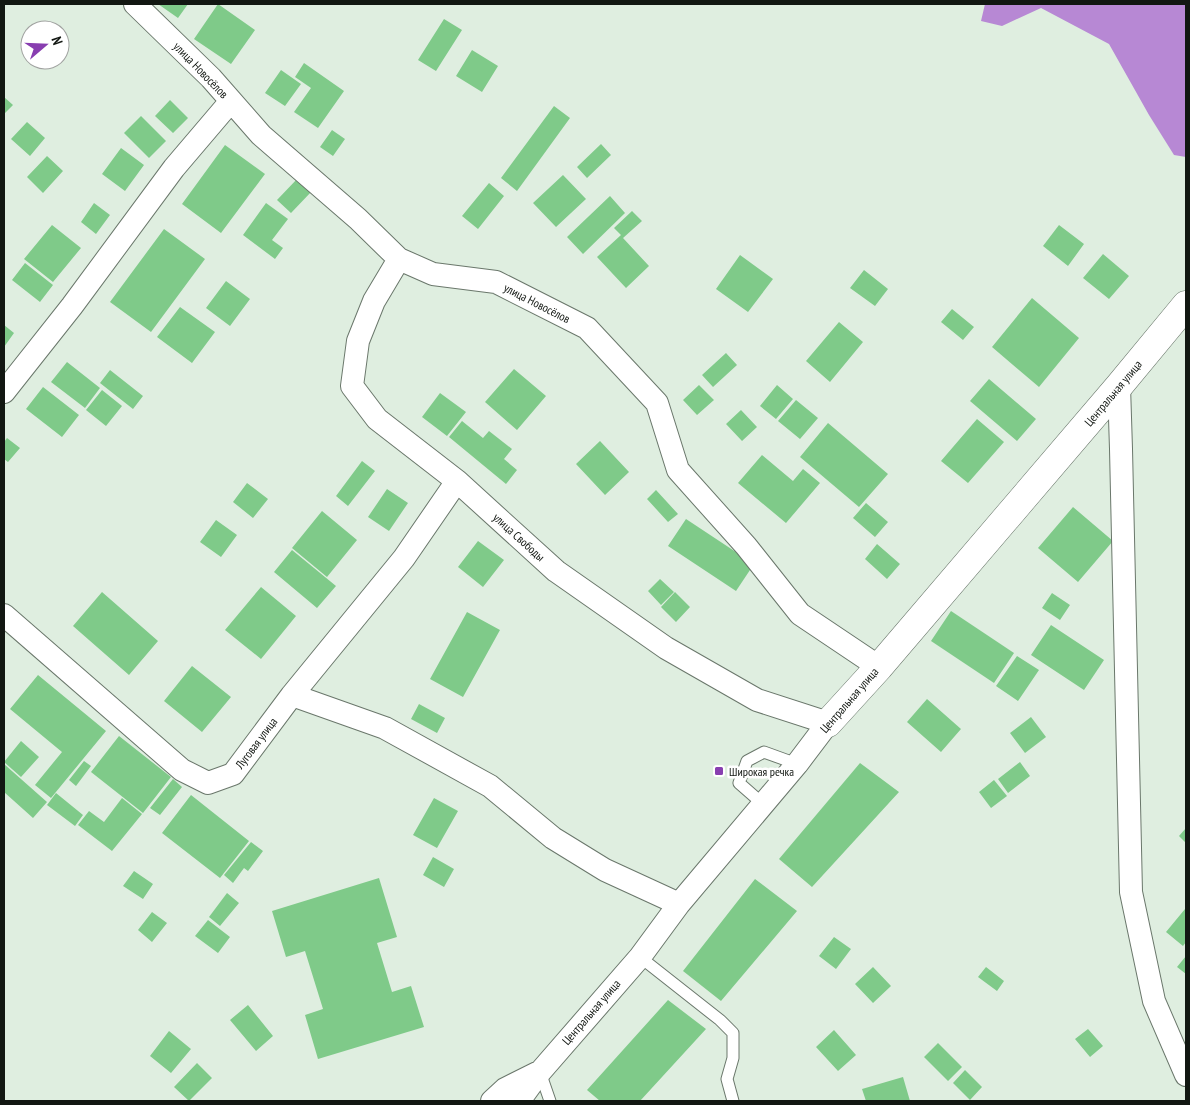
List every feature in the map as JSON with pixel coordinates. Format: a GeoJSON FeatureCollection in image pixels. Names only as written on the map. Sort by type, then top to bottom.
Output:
{"type":"FeatureCollection","features":[{"type":"Feature","properties":{"kind":"street","name":"улица Новосёлов"},"geometry":{"type":"LineString","coordinates":[[136,4],[211,78],[261,135],[358,220],[399,259],[433,274],[496,282],[587,328],[657,403],[678,470],[746,546],[800,614],[879,667]]}},
{"type":"Feature","properties":{"kind":"street"},"geometry":{"type":"LineString","coordinates":[[4,392],[72,306],[174,168],[231,101]]}},
{"type":"Feature","properties":{"kind":"street","name":"улица Свободы"},"geometry":{"type":"LineString","coordinates":[[399,259],[374,301],[358,342],[352,386],[378,419],[457,481],[556,571],[666,648],[756,700],[828,723]]}},
{"type":"Feature","properties":{"kind":"street","name":"Центральная улица"},"geometry":{"type":"LineString","coordinates":[[519,1101],[540,1072],[640,957],[679,904],[797,764],[828,723],[879,667],[1186,305]]}},
{"type":"Feature","properties":{"kind":"street"},"geometry":{"type":"LineString","coordinates":[[1118,386],[1122,449],[1132,892],[1154,1001],[1186,1076]]}},
{"type":"Feature","properties":{"kind":"street","name":"Луговая улица"},"geometry":{"type":"LineString","coordinates":[[4,615],[182,770],[208,783],[233,774],[292,695],[404,558],[457,481]]}},
{"type":"Feature","properties":{"kind":"street"},"geometry":{"type":"LineString","coordinates":[[292,695],[386,728],[490,786],[553,838],[605,870],[679,904]]}},
{"type":"Feature","properties":{"kind":"street"},"geometry":{"type":"LineString","coordinates":[[492,1101],[504,1089],[540,1072]]}},
{"type":"Feature","properties":{"kind":"lane"},"geometry":{"type":"LineString","coordinates":[[763,804],[740,783],[747,762],[764,752],[797,764]]}},
{"type":"Feature","properties":{"kind":"lane"},"geometry":{"type":"LineString","coordinates":[[640,957],[720,1020],[733,1033],[732,1058],[727,1079],[733,1101]]}},
{"type":"Feature","properties":{"kind":"lane"},"geometry":{"type":"LineString","coordinates":[[540,1072],[550,1101]]}},
{"type":"Feature","properties":{"kind":"shaded area"},"geometry":{"type":"Polygon","coordinates":[[[985,4],[1186,4],[1186,157],[1174,155],[1109,44],[1041,8],[1002,26],[981,21],[985,4]]]}},
{"type":"Feature","properties":{"kind":"building"},"geometry":{"type":"Polygon","coordinates":[[[158,4],[188,4],[178,18],[158,4]]]}},
{"type":"Feature","properties":{"kind":"building"},"geometry":{"type":"Polygon","coordinates":[[[218,4],[255,30],[231,64],[194,39],[218,4]]]}},
{"type":"Feature","properties":{"kind":"building"},"geometry":{"type":"Polygon","coordinates":[[[444,19],[462,30],[436,71],[418,60],[444,19]]]}},
{"type":"Feature","properties":{"kind":"building"},"geometry":{"type":"Polygon","coordinates":[[[472,50],[498,66],[482,92],[456,76],[472,50]]]}},
{"type":"Feature","properties":{"kind":"building"},"geometry":{"type":"Polygon","coordinates":[[[304,63],[344,91],[318,128],[294,112],[311,88],[295,77],[304,63]]]}},
{"type":"Feature","properties":{"kind":"building"},"geometry":{"type":"Polygon","coordinates":[[[281,70],[301,84],[285,106],[265,93],[281,70]]]}},
{"type":"Feature","properties":{"kind":"building"},"geometry":{"type":"Polygon","coordinates":[[[4,97],[13,105],[4,114],[4,97]]]}},
{"type":"Feature","properties":{"kind":"building"},"geometry":{"type":"Polygon","coordinates":[[[170,100],[188,118],[173,133],[155,116],[170,100]]]}},
{"type":"Feature","properties":{"kind":"building"},"geometry":{"type":"Polygon","coordinates":[[[554,106],[570,118],[517,191],[501,178],[554,106]]]}},
{"type":"Feature","properties":{"kind":"building"},"geometry":{"type":"Polygon","coordinates":[[[141,116],[166,141],[149,158],[124,133],[141,116]]]}},
{"type":"Feature","properties":{"kind":"building"},"geometry":{"type":"Polygon","coordinates":[[[27,122],[45,138],[30,156],[11,139],[27,122]]]}},
{"type":"Feature","properties":{"kind":"building"},"geometry":{"type":"Polygon","coordinates":[[[332,130],[345,139],[333,156],[320,147],[332,130]]]}},
{"type":"Feature","properties":{"kind":"building"},"geometry":{"type":"Polygon","coordinates":[[[601,144],[611,155],[587,178],[577,167],[601,144]]]}},
{"type":"Feature","properties":{"kind":"building"},"geometry":{"type":"Polygon","coordinates":[[[225,145],[265,174],[221,233],[182,204],[225,145]]]}},
{"type":"Feature","properties":{"kind":"building"},"geometry":{"type":"Polygon","coordinates":[[[121,148],[144,165],[125,191],[102,174],[121,148]]]}},
{"type":"Feature","properties":{"kind":"building"},"geometry":{"type":"Polygon","coordinates":[[[47,156],[63,171],[43,193],[27,177],[47,156]]]}},
{"type":"Feature","properties":{"kind":"building"},"geometry":{"type":"Polygon","coordinates":[[[563,175],[586,199],[556,227],[533,203],[563,175]]]}},
{"type":"Feature","properties":{"kind":"building"},"geometry":{"type":"Polygon","coordinates":[[[298,178],[312,191],[291,213],[277,200],[298,178]]]}},
{"type":"Feature","properties":{"kind":"building"},"geometry":{"type":"Polygon","coordinates":[[[489,183],[504,196],[478,229],[462,216],[489,183]]]}},
{"type":"Feature","properties":{"kind":"building"},"geometry":{"type":"Polygon","coordinates":[[[610,196],[625,213],[583,254],[567,237],[610,196]]]}},
{"type":"Feature","properties":{"kind":"building"},"geometry":{"type":"Polygon","coordinates":[[[94,203],[110,215],[96,234],[81,222],[94,203]]]}},
{"type":"Feature","properties":{"kind":"building"},"geometry":{"type":"Polygon","coordinates":[[[266,203],[288,219],[272,240],[283,248],[275,259],[243,235],[266,203]]]}},
{"type":"Feature","properties":{"kind":"building"},"geometry":{"type":"Polygon","coordinates":[[[632,211],[642,221],[623,238],[649,266],[626,288],[597,257],[621,235],[614,228],[632,211]]]}},
{"type":"Feature","properties":{"kind":"building"},"geometry":{"type":"Polygon","coordinates":[[[52,225],[81,248],[53,282],[24,259],[52,225]]]}},
{"type":"Feature","properties":{"kind":"building"},"geometry":{"type":"Polygon","coordinates":[[[1059,225],[1084,244],[1068,266],[1043,246],[1059,225]]]}},
{"type":"Feature","properties":{"kind":"building"},"geometry":{"type":"Polygon","coordinates":[[[164,229],[205,259],[151,332],[110,302],[164,229]]]}},
{"type":"Feature","properties":{"kind":"building"},"geometry":{"type":"Polygon","coordinates":[[[1103,254],[1129,276],[1109,299],[1083,278],[1103,254]]]}},
{"type":"Feature","properties":{"kind":"building"},"geometry":{"type":"Polygon","coordinates":[[[740,255],[773,279],[748,312],[716,289],[740,255]]]}},
{"type":"Feature","properties":{"kind":"building"},"geometry":{"type":"Polygon","coordinates":[[[25,263],[53,285],[40,302],[12,280],[25,263]]]}},
{"type":"Feature","properties":{"kind":"building"},"geometry":{"type":"Polygon","coordinates":[[[864,270],[888,289],[875,306],[850,288],[864,270]]]}},
{"type":"Feature","properties":{"kind":"building"},"geometry":{"type":"Polygon","coordinates":[[[226,281],[250,299],[230,326],[206,308],[226,281]]]}},
{"type":"Feature","properties":{"kind":"building"},"geometry":{"type":"Polygon","coordinates":[[[1032,298],[1079,338],[1039,387],[992,347],[1032,298]]]}},
{"type":"Feature","properties":{"kind":"building"},"geometry":{"type":"Polygon","coordinates":[[[180,307],[215,332],[192,363],[157,337],[180,307]]]}},
{"type":"Feature","properties":{"kind":"building"},"geometry":{"type":"Polygon","coordinates":[[[952,309],[974,327],[963,340],[941,322],[952,309]]]}},
{"type":"Feature","properties":{"kind":"building"},"geometry":{"type":"Polygon","coordinates":[[[839,322],[863,342],[830,382],[806,361],[839,322]]]}},
{"type":"Feature","properties":{"kind":"building"},"geometry":{"type":"Polygon","coordinates":[[[4,325],[14,333],[4,347],[4,325]]]}},
{"type":"Feature","properties":{"kind":"building"},"geometry":{"type":"Polygon","coordinates":[[[726,353],[737,365],[713,387],[702,375],[726,353]]]}},
{"type":"Feature","properties":{"kind":"building"},"geometry":{"type":"Polygon","coordinates":[[[67,362],[100,388],[85,408],[51,382],[67,362]]]}},
{"type":"Feature","properties":{"kind":"building"},"geometry":{"type":"Polygon","coordinates":[[[514,369],[546,396],[517,430],[485,402],[514,369]]]}},
{"type":"Feature","properties":{"kind":"building"},"geometry":{"type":"Polygon","coordinates":[[[110,370],[143,396],[133,409],[100,383],[110,370]]]}},
{"type":"Feature","properties":{"kind":"building"},"geometry":{"type":"Polygon","coordinates":[[[989,379],[1036,419],[1017,441],[970,401],[989,379]]]}},
{"type":"Feature","properties":{"kind":"building"},"geometry":{"type":"Polygon","coordinates":[[[699,385],[714,400],[697,415],[683,400],[699,385]]]}},
{"type":"Feature","properties":{"kind":"building"},"geometry":{"type":"Polygon","coordinates":[[[777,385],[793,399],[776,419],[760,406],[777,385]]]}},
{"type":"Feature","properties":{"kind":"building"},"geometry":{"type":"Polygon","coordinates":[[[43,387],[79,415],[62,437],[26,409],[43,387]]]}},
{"type":"Feature","properties":{"kind":"building"},"geometry":{"type":"Polygon","coordinates":[[[102,390],[122,406],[106,426],[86,410],[102,390]]]}},
{"type":"Feature","properties":{"kind":"building"},"geometry":{"type":"Polygon","coordinates":[[[440,393],[466,412],[447,436],[422,417],[440,393]]]}},
{"type":"Feature","properties":{"kind":"building"},"geometry":{"type":"Polygon","coordinates":[[[796,400],[818,418],[800,439],[778,421],[796,400]]]}},
{"type":"Feature","properties":{"kind":"building"},"geometry":{"type":"Polygon","coordinates":[[[741,410],[757,427],[742,441],[726,424],[741,410]]]}},
{"type":"Feature","properties":{"kind":"building"},"geometry":{"type":"Polygon","coordinates":[[[977,419],[1004,442],[968,483],[941,461],[977,419]]]}},
{"type":"Feature","properties":{"kind":"building"},"geometry":{"type":"Polygon","coordinates":[[[462,421],[483,438],[489,431],[512,449],[504,459],[517,470],[506,484],[449,437],[462,421]]]}},
{"type":"Feature","properties":{"kind":"building"},"geometry":{"type":"Polygon","coordinates":[[[828,423],[888,474],[859,507],[800,457],[828,423]]]}},
{"type":"Feature","properties":{"kind":"building"},"geometry":{"type":"Polygon","coordinates":[[[7,438],[20,448],[8,462],[4,459],[4,442],[7,438]]]}},
{"type":"Feature","properties":{"kind":"building"},"geometry":{"type":"Polygon","coordinates":[[[600,441],[629,472],[605,495],[576,464],[600,441]]]}},
{"type":"Feature","properties":{"kind":"building"},"geometry":{"type":"Polygon","coordinates":[[[762,455],[793,481],[803,469],[820,483],[786,523],[738,483],[762,455]]]}},
{"type":"Feature","properties":{"kind":"building"},"geometry":{"type":"Polygon","coordinates":[[[362,461],[375,471],[348,506],[336,496],[362,461]]]}},
{"type":"Feature","properties":{"kind":"building"},"geometry":{"type":"Polygon","coordinates":[[[247,483],[268,499],[253,518],[233,502],[247,483]]]}},
{"type":"Feature","properties":{"kind":"building"},"geometry":{"type":"Polygon","coordinates":[[[387,489],[408,503],[389,531],[368,517],[387,489]]]}},
{"type":"Feature","properties":{"kind":"building"},"geometry":{"type":"Polygon","coordinates":[[[656,490],[678,514],[668,522],[647,499],[656,490]]]}},
{"type":"Feature","properties":{"kind":"building"},"geometry":{"type":"Polygon","coordinates":[[[866,503],[888,522],[875,537],[853,518],[866,503]]]}},
{"type":"Feature","properties":{"kind":"building"},"geometry":{"type":"Polygon","coordinates":[[[1073,507],[1113,541],[1078,582],[1038,548],[1073,507]]]}},
{"type":"Feature","properties":{"kind":"building"},"geometry":{"type":"Polygon","coordinates":[[[322,511],[357,540],[327,577],[292,548],[322,511]]]}},
{"type":"Feature","properties":{"kind":"building"},"geometry":{"type":"Polygon","coordinates":[[[686,519],[754,564],[736,591],[668,546],[686,519]]]}},
{"type":"Feature","properties":{"kind":"building"},"geometry":{"type":"Polygon","coordinates":[[[216,520],[237,535],[221,557],[200,542],[216,520]]]}},
{"type":"Feature","properties":{"kind":"building"},"geometry":{"type":"Polygon","coordinates":[[[478,541],[504,560],[483,587],[458,567],[478,541]]]}},
{"type":"Feature","properties":{"kind":"building"},"geometry":{"type":"Polygon","coordinates":[[[877,544],[900,564],[887,579],[865,559],[877,544]]]}},
{"type":"Feature","properties":{"kind":"building"},"geometry":{"type":"Polygon","coordinates":[[[292,550],[336,586],[317,608],[274,572],[292,550]]]}},
{"type":"Feature","properties":{"kind":"building"},"geometry":{"type":"Polygon","coordinates":[[[660,579],[674,592],[661,605],[648,591],[660,579]]]}},
{"type":"Feature","properties":{"kind":"building"},"geometry":{"type":"Polygon","coordinates":[[[261,587],[296,616],[261,659],[225,630],[261,587]]]}},
{"type":"Feature","properties":{"kind":"building"},"geometry":{"type":"Polygon","coordinates":[[[102,592],[158,641],[129,675],[73,626],[102,592]]]}},
{"type":"Feature","properties":{"kind":"building"},"geometry":{"type":"Polygon","coordinates":[[[675,592],[690,607],[676,622],[661,607],[675,592]]]}},
{"type":"Feature","properties":{"kind":"building"},"geometry":{"type":"Polygon","coordinates":[[[1052,593],[1070,605],[1060,620],[1042,608],[1052,593]]]}},
{"type":"Feature","properties":{"kind":"building"},"geometry":{"type":"Polygon","coordinates":[[[951,611],[1014,653],[994,683],[931,641],[951,611]]]}},
{"type":"Feature","properties":{"kind":"building"},"geometry":{"type":"Polygon","coordinates":[[[467,612],[500,630],[463,697],[430,679],[467,612]]]}},
{"type":"Feature","properties":{"kind":"building"},"geometry":{"type":"Polygon","coordinates":[[[1051,625],[1104,660],[1084,690],[1031,655],[1051,625]]]}},
{"type":"Feature","properties":{"kind":"building"},"geometry":{"type":"Polygon","coordinates":[[[1017,656],[1039,670],[1018,701],[996,686],[1017,656]]]}},
{"type":"Feature","properties":{"kind":"building"},"geometry":{"type":"Polygon","coordinates":[[[192,666],[231,697],[202,732],[164,701],[192,666]]]}},
{"type":"Feature","properties":{"kind":"building"},"geometry":{"type":"Polygon","coordinates":[[[38,675],[106,731],[51,798],[35,785],[62,752],[10,709],[38,675]]]}},
{"type":"Feature","properties":{"kind":"building"},"geometry":{"type":"Polygon","coordinates":[[[927,699],[961,729],[941,752],[907,722],[927,699]]]}},
{"type":"Feature","properties":{"kind":"building"},"geometry":{"type":"Polygon","coordinates":[[[419,704],[445,718],[437,733],[411,719],[419,704]]]}},
{"type":"Feature","properties":{"kind":"building"},"geometry":{"type":"Polygon","coordinates":[[[1031,717],[1046,737],[1025,753],[1010,733],[1031,717]]]}},
{"type":"Feature","properties":{"kind":"building"},"geometry":{"type":"Polygon","coordinates":[[[119,736],[171,777],[143,813],[91,772],[119,736]]]}},
{"type":"Feature","properties":{"kind":"building"},"geometry":{"type":"Polygon","coordinates":[[[21,741],[39,757],[21,777],[4,762],[21,741]]]}},
{"type":"Feature","properties":{"kind":"building"},"geometry":{"type":"Polygon","coordinates":[[[84,761],[91,766],[76,786],[69,780],[84,761]]]}},
{"type":"Feature","properties":{"kind":"building"},"geometry":{"type":"Polygon","coordinates":[[[1020,762],[1030,776],[1008,793],[998,779],[1020,762]]]}},
{"type":"Feature","properties":{"kind":"building"},"geometry":{"type":"Polygon","coordinates":[[[860,763],[899,792],[812,887],[779,859],[860,763]]]}},
{"type":"Feature","properties":{"kind":"building"},"geometry":{"type":"Polygon","coordinates":[[[4,764],[47,802],[33,818],[4,792],[4,764]]]}},
{"type":"Feature","properties":{"kind":"building"},"geometry":{"type":"Polygon","coordinates":[[[173,779],[182,787],[160,815],[150,808],[173,779]]]}},
{"type":"Feature","properties":{"kind":"building"},"geometry":{"type":"Polygon","coordinates":[[[994,780],[1007,796],[991,808],[979,792],[994,780]]]}},
{"type":"Feature","properties":{"kind":"building"},"geometry":{"type":"Polygon","coordinates":[[[56,793],[83,815],[75,826],[47,805],[56,793]]]}},
{"type":"Feature","properties":{"kind":"building"},"geometry":{"type":"Polygon","coordinates":[[[191,795],[249,841],[220,878],[162,833],[191,795]]]}},
{"type":"Feature","properties":{"kind":"building"},"geometry":{"type":"Polygon","coordinates":[[[122,798],[142,814],[112,851],[78,825],[89,811],[104,822],[122,798]]]}},
{"type":"Feature","properties":{"kind":"building"},"geometry":{"type":"Polygon","coordinates":[[[434,798],[458,811],[437,848],[413,835],[434,798]]]}},
{"type":"Feature","properties":{"kind":"building"},"geometry":{"type":"Polygon","coordinates":[[[1186,828],[1186,843],[1179,836],[1186,828]]]}},
{"type":"Feature","properties":{"kind":"building"},"geometry":{"type":"Polygon","coordinates":[[[251,842],[263,851],[248,871],[244,868],[233,883],[224,875],[251,842]]]}},
{"type":"Feature","properties":{"kind":"building"},"geometry":{"type":"Polygon","coordinates":[[[433,857],[454,869],[444,887],[423,875],[433,857]]]}},
{"type":"Feature","properties":{"kind":"building"},"geometry":{"type":"Polygon","coordinates":[[[134,871],[153,884],[143,899],[123,886],[134,871]]]}},
{"type":"Feature","properties":{"kind":"building"},"geometry":{"type":"Polygon","coordinates":[[[379,878],[397,937],[377,943],[392,992],[411,986],[424,1027],[318,1059],[305,1015],[323,1009],[305,951],[286,957],[272,911],[379,878]]]}},
{"type":"Feature","properties":{"kind":"building"},"geometry":{"type":"Polygon","coordinates":[[[755,879],[797,911],[721,1001],[683,971],[755,879]]]}},
{"type":"Feature","properties":{"kind":"building"},"geometry":{"type":"Polygon","coordinates":[[[227,893],[239,903],[220,926],[209,917],[227,893]]]}},
{"type":"Feature","properties":{"kind":"building"},"geometry":{"type":"Polygon","coordinates":[[[1185,909],[1186,942],[1183,946],[1166,932],[1185,909]]]}},
{"type":"Feature","properties":{"kind":"building"},"geometry":{"type":"Polygon","coordinates":[[[152,912],[167,923],[152,942],[138,930],[152,912]]]}},
{"type":"Feature","properties":{"kind":"building"},"geometry":{"type":"Polygon","coordinates":[[[208,920],[230,937],[218,953],[195,936],[208,920]]]}},
{"type":"Feature","properties":{"kind":"building"},"geometry":{"type":"Polygon","coordinates":[[[834,937],[851,949],[836,969],[819,956],[834,937]]]}},
{"type":"Feature","properties":{"kind":"building"},"geometry":{"type":"Polygon","coordinates":[[[1186,956],[1186,974],[1177,967],[1186,956]]]}},
{"type":"Feature","properties":{"kind":"building"},"geometry":{"type":"Polygon","coordinates":[[[873,967],[891,986],[873,1003],[855,984],[873,967]]]}},
{"type":"Feature","properties":{"kind":"building"},"geometry":{"type":"Polygon","coordinates":[[[986,967],[1004,981],[997,991],[978,977],[986,967]]]}},
{"type":"Feature","properties":{"kind":"building"},"geometry":{"type":"Polygon","coordinates":[[[668,1000],[706,1029],[640,1101],[600,1101],[587,1090],[668,1000]]]}},
{"type":"Feature","properties":{"kind":"building"},"geometry":{"type":"Polygon","coordinates":[[[248,1005],[273,1036],[256,1051],[230,1020],[248,1005]]]}},
{"type":"Feature","properties":{"kind":"building"},"geometry":{"type":"Polygon","coordinates":[[[1088,1029],[1103,1046],[1090,1057],[1075,1039],[1088,1029]]]}},
{"type":"Feature","properties":{"kind":"building"},"geometry":{"type":"Polygon","coordinates":[[[834,1030],[856,1055],[838,1071],[816,1047],[834,1030]]]}},
{"type":"Feature","properties":{"kind":"building"},"geometry":{"type":"Polygon","coordinates":[[[169,1031],[191,1049],[171,1073],[150,1056],[169,1031]]]}},
{"type":"Feature","properties":{"kind":"building"},"geometry":{"type":"Polygon","coordinates":[[[938,1043],[962,1067],[948,1081],[924,1057],[938,1043]]]}},
{"type":"Feature","properties":{"kind":"building"},"geometry":{"type":"Polygon","coordinates":[[[197,1063],[212,1078],[189,1101],[174,1087],[197,1063]]]}},
{"type":"Feature","properties":{"kind":"building"},"geometry":{"type":"Polygon","coordinates":[[[965,1070],[982,1087],[970,1100],[953,1083],[965,1070]]]}},
{"type":"Feature","properties":{"kind":"building"},"geometry":{"type":"Polygon","coordinates":[[[903,1077],[910,1101],[866,1101],[862,1089],[903,1077]]]}},
{"type":"Feature","properties":{"kind":"place","name":"Широкая речка"},"geometry":{"type":"Point","coordinates":[719,771]}}]}
